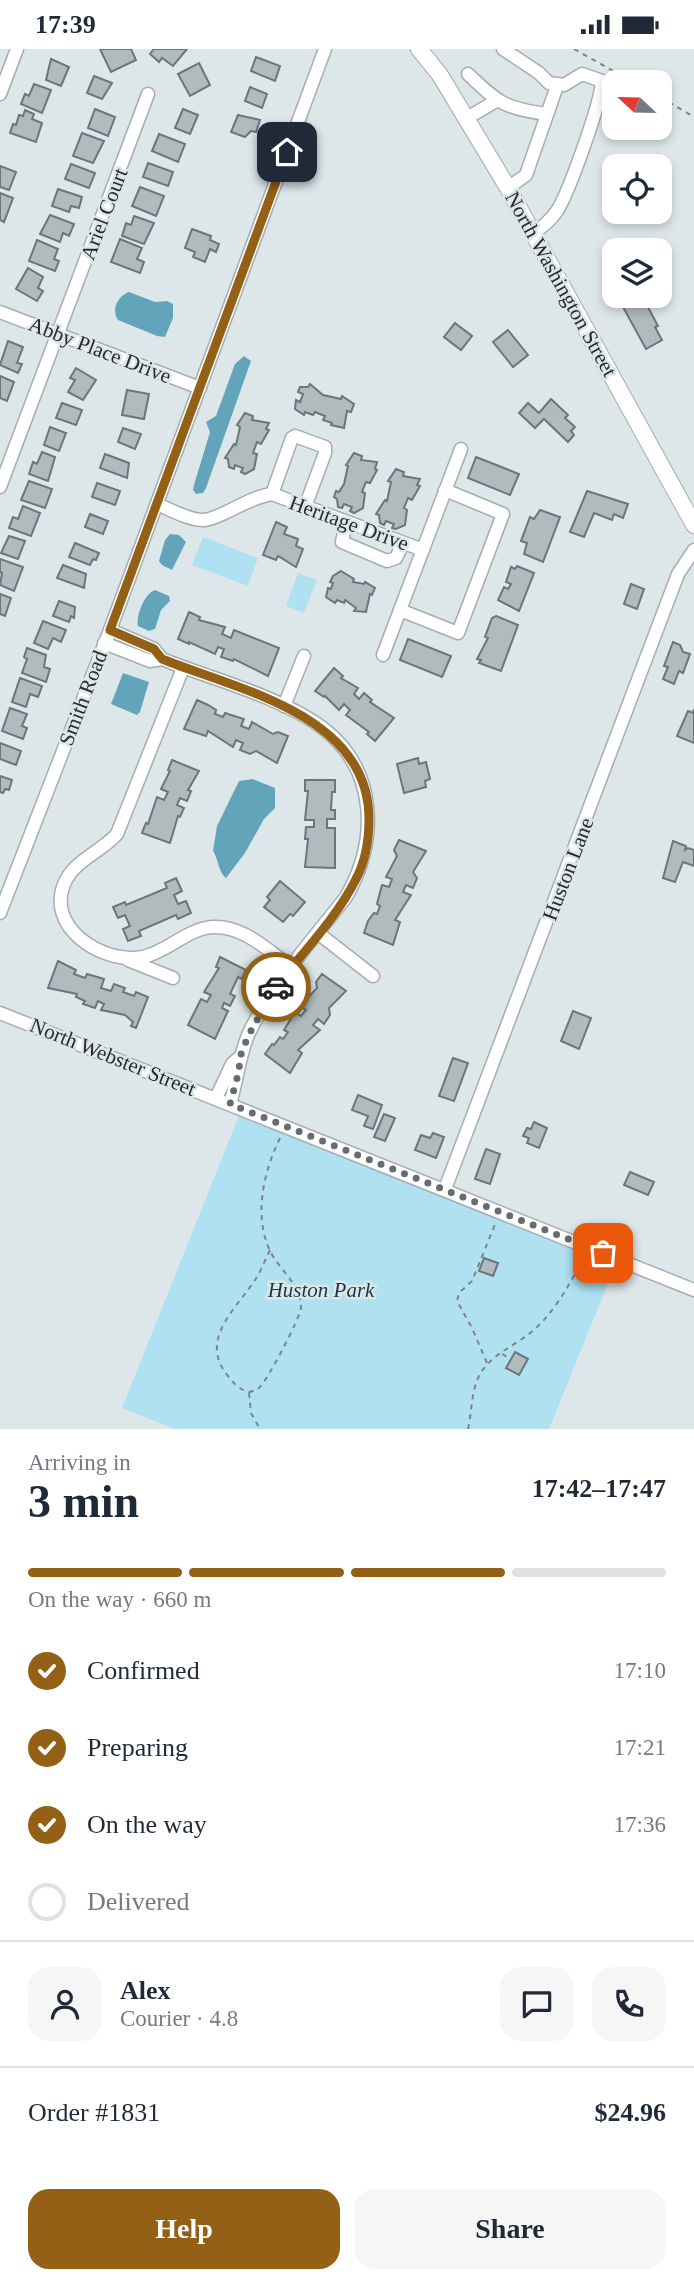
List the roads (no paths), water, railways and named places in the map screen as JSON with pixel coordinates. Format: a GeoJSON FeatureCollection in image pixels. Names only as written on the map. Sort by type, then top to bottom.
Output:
{"type":"FeatureCollection","features":[{"type":"Feature","properties":{"kind":"main road","name":"North Washington Street"},"geometry":{"type":"LineString","coordinates":[[419,49],[440,75],[508,188],[694,525]]}},
{"type":"Feature","properties":{"kind":"street"},"geometry":{"type":"LineString","coordinates":[[0,94],[17,49]]}},
{"type":"Feature","properties":{"kind":"street","name":"Smith Road"},"geometry":{"type":"LineString","coordinates":[[0,913],[110,630],[325,49]]}},
{"type":"Feature","properties":{"kind":"street"},"geometry":{"type":"LineString","coordinates":[[503,49],[557,86],[565,85],[582,74],[602,81],[596,108],[557,210],[545,225],[533,233]]}},
{"type":"Feature","properties":{"kind":"street"},"geometry":{"type":"LineString","coordinates":[[468,74],[496,101],[527,112],[547,114]]}},
{"type":"Feature","properties":{"kind":"street"},"geometry":{"type":"LineString","coordinates":[[508,188],[526,175],[557,86]]}},
{"type":"Feature","properties":{"kind":"street","name":"Ariel Court"},"geometry":{"type":"LineString","coordinates":[[0,487],[148,94]]}},
{"type":"Feature","properties":{"kind":"street"},"geometry":{"type":"LineString","coordinates":[[467,118],[496,101]]}},
{"type":"Feature","properties":{"kind":"street","name":"Abby Place Drive"},"geometry":{"type":"LineString","coordinates":[[0,312],[200,388]]}},
{"type":"Feature","properties":{"kind":"street"},"geometry":{"type":"LineString","coordinates":[[272,494],[292,438],[295,436],[311,441],[325,447],[325,453],[305,507]]}},
{"type":"Feature","properties":{"kind":"street"},"geometry":{"type":"LineString","coordinates":[[383,655],[461,449]]}},
{"type":"Feature","properties":{"kind":"street"},"geometry":{"type":"LineString","coordinates":[[400,610],[458,633],[503,514],[445,490]]}},
{"type":"Feature","properties":{"kind":"street","name":"Heritage Drive"},"geometry":{"type":"LineString","coordinates":[[157,505],[206,520],[259,496],[272,494],[422,550]]}},
{"type":"Feature","properties":{"kind":"street"},"geometry":{"type":"LineString","coordinates":[[346,522],[342,542],[377,557],[393,561],[403,543]]}},
{"type":"Feature","properties":{"kind":"street","name":"Huston Lane"},"geometry":{"type":"LineString","coordinates":[[445,1189],[678,574],[694,550]]}},
{"type":"Feature","properties":{"kind":"street"},"geometry":{"type":"LineString","coordinates":[[110,630],[154,649],[162,659],[284,706],[324,729],[358,771],[369,807],[364,859],[356,880],[265,1002],[240,1057],[230,1104]]}},
{"type":"Feature","properties":{"kind":"street"},"geometry":{"type":"LineString","coordinates":[[104,643],[150,661],[162,659]]}},
{"type":"Feature","properties":{"kind":"street"},"geometry":{"type":"LineString","coordinates":[[284,706],[304,656]]}},
{"type":"Feature","properties":{"kind":"street"},"geometry":{"type":"LineString","coordinates":[[173,978],[81,941],[66,925],[61,895],[75,867],[106,846],[117,834],[183,668]]}},
{"type":"Feature","properties":{"kind":"street"},"geometry":{"type":"LineString","coordinates":[[127,960],[147,956],[212,927],[232,929],[247,935],[291,967]]}},
{"type":"Feature","properties":{"kind":"street"},"geometry":{"type":"LineString","coordinates":[[318,933],[373,976]]}},
{"type":"Feature","properties":{"kind":"street","name":"North Webster Street"},"geometry":{"type":"LineString","coordinates":[[0,1013],[694,1290]]}},
{"type":"Feature","properties":{"kind":"street"},"geometry":{"type":"LineString","coordinates":[[216,1098],[232,1064],[240,1057]]}},
{"type":"Feature","properties":{"kind":"park label","name":"Huston Park"},"geometry":{"type":"Point","coordinates":[321,1290]}}]}
